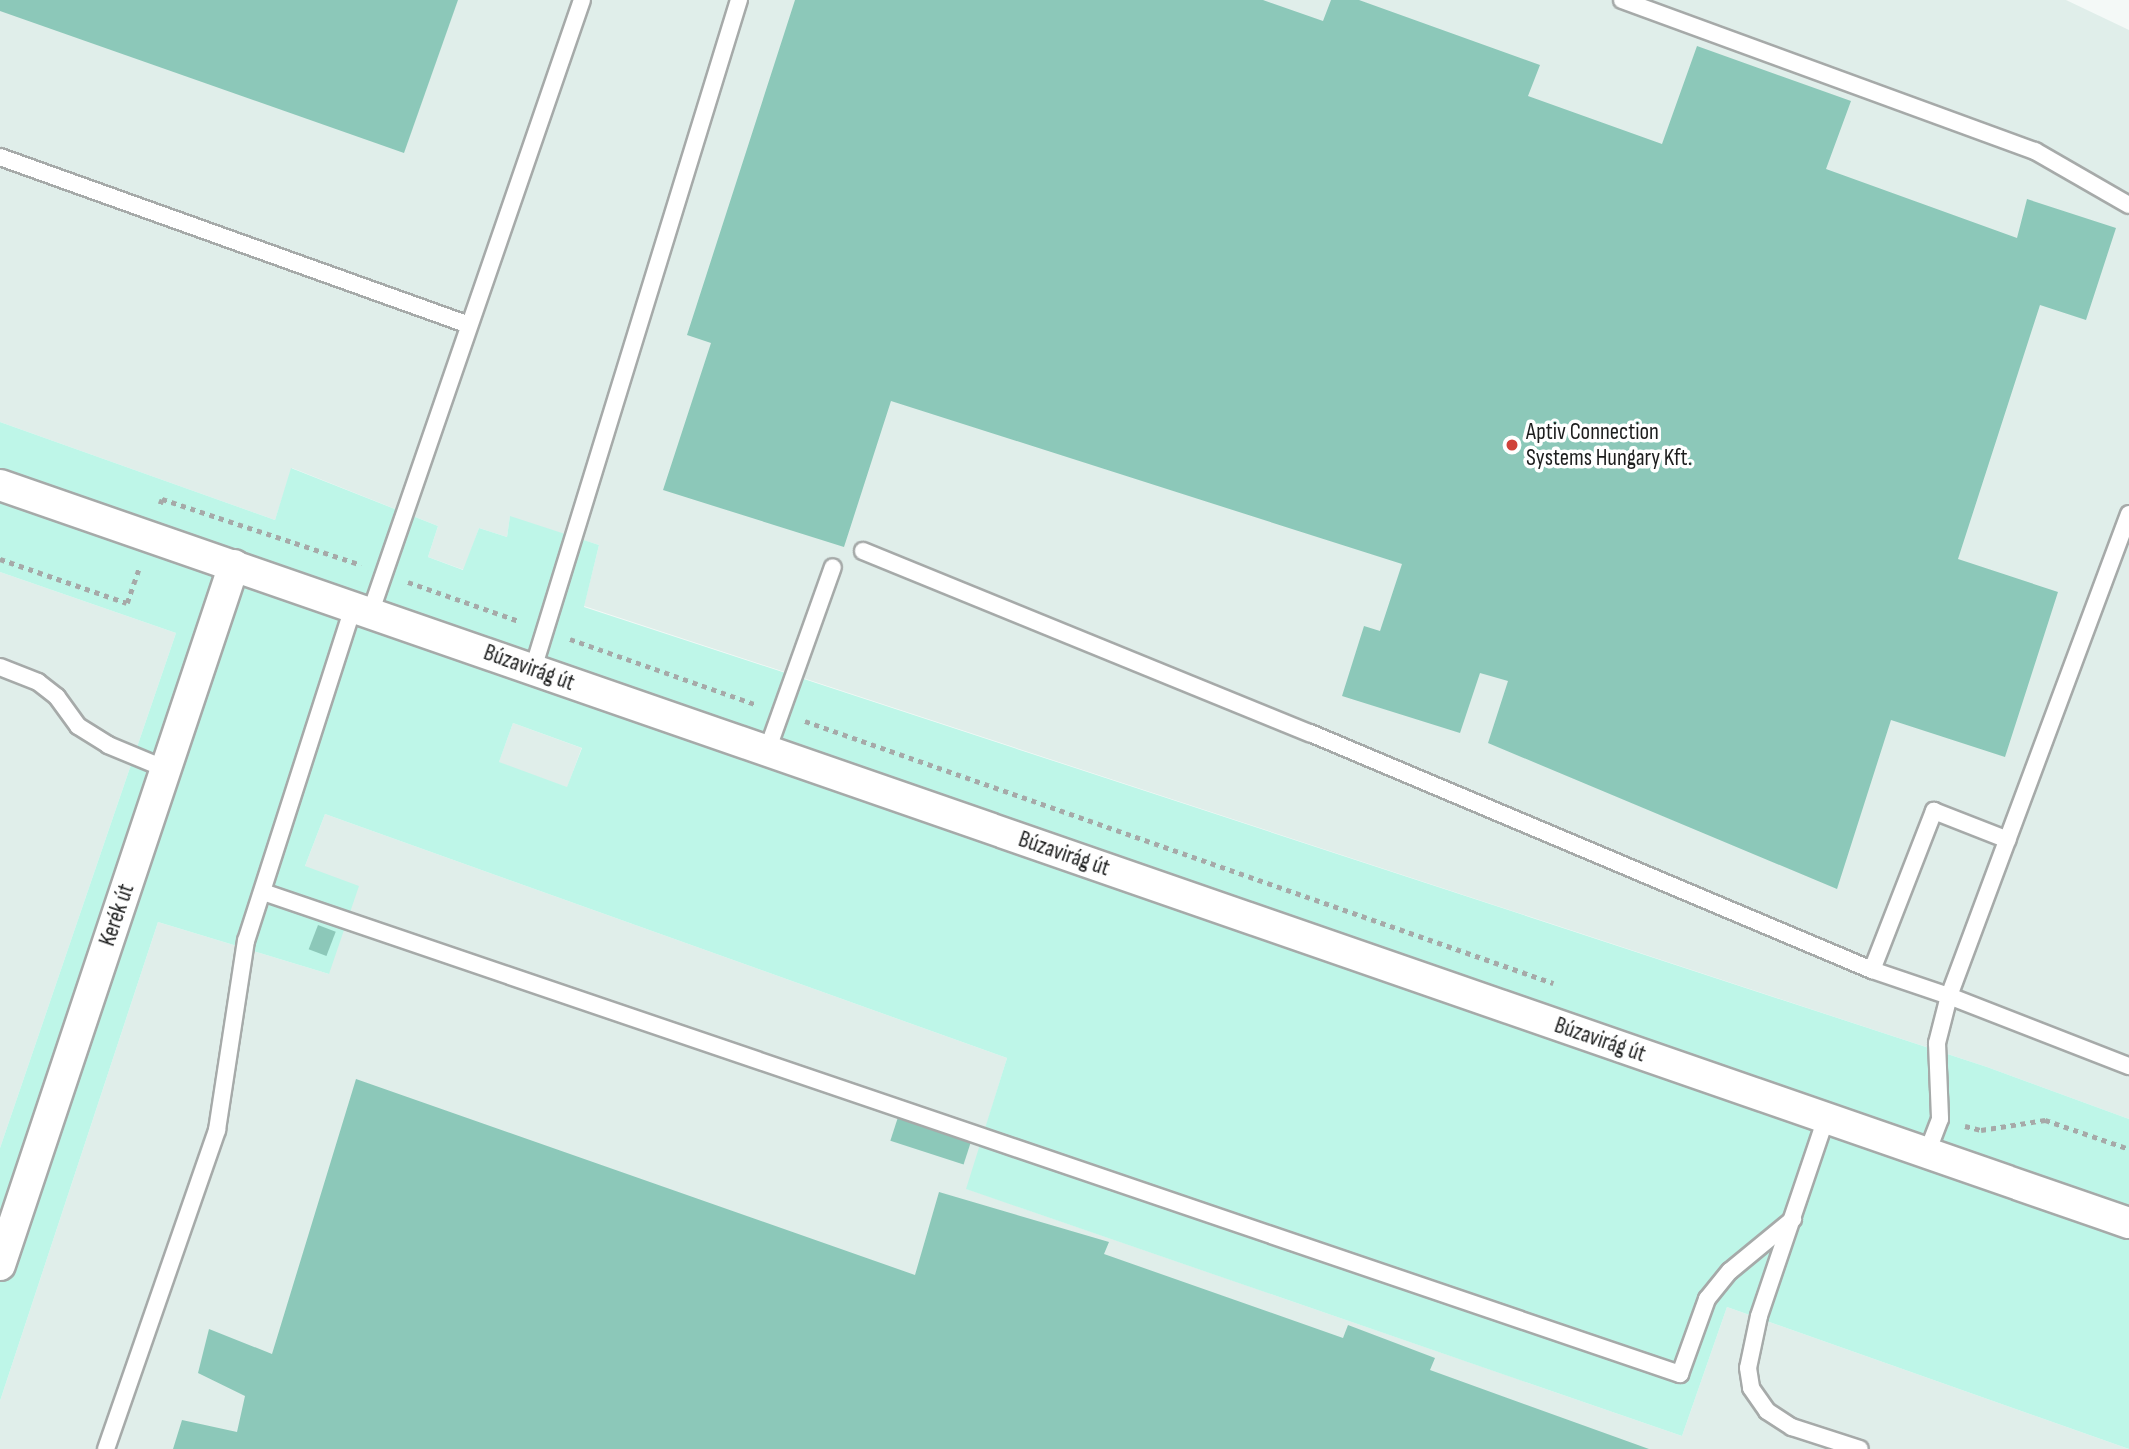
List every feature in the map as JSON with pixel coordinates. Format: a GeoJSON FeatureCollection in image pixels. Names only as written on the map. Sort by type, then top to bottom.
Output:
{"type":"FeatureCollection","features":[{"type":"Feature","properties":{"kind":"street","name":"Búzavirág út"},"geometry":{"type":"LineString","coordinates":[[0,485],[363,608],[1826,1118],[1926,1156],[2129,1223]]}},
{"type":"Feature","properties":{"kind":"street","name":"Kerék út"},"geometry":{"type":"LineString","coordinates":[[0,1265],[234,565]]}},
{"type":"Feature","properties":{"kind":"lane"},"geometry":{"type":"LineString","coordinates":[[106,1449],[217,1130],[246,941],[363,608],[383,573],[582,0]]}},
{"type":"Feature","properties":{"kind":"lane"},"geometry":{"type":"LineString","coordinates":[[533,669],[739,0]]}},
{"type":"Feature","properties":{"kind":"lane"},"geometry":{"type":"LineString","coordinates":[[1622,0],[2035,150],[2129,205]]}},
{"type":"Feature","properties":{"kind":"lane"},"geometry":{"type":"LineString","coordinates":[[0,157],[469,325]]}},
{"type":"Feature","properties":{"kind":"lane"},"geometry":{"type":"LineString","coordinates":[[1926,1156],[1940,1119],[1937,1043],[1949,996],[2129,514]]}},
{"type":"Feature","properties":{"kind":"lane"},"geometry":{"type":"LineString","coordinates":[[863,551],[1323,738],[1872,970],[1949,996],[2129,1066]]}},
{"type":"Feature","properties":{"kind":"lane"},"geometry":{"type":"LineString","coordinates":[[767,751],[833,567]]}},
{"type":"Feature","properties":{"kind":"lane"},"geometry":{"type":"LineString","coordinates":[[0,667],[38,682],[57,697],[78,726],[108,745],[166,769]]}},
{"type":"Feature","properties":{"kind":"lane"},"geometry":{"type":"LineString","coordinates":[[1872,970],[1934,811],[2008,839]]}},
{"type":"Feature","properties":{"kind":"lane"},"geometry":{"type":"LineString","coordinates":[[263,892],[1680,1374],[1707,1299],[1730,1271],[1793,1219]]}},
{"type":"Feature","properties":{"kind":"lane"},"geometry":{"type":"LineString","coordinates":[[1826,1118],[1749,1352],[1751,1388],[1757,1401],[1777,1419],[1860,1449]]}},
{"type":"Feature","properties":{"kind":"path"},"geometry":{"type":"LineString","coordinates":[[159,509],[162,499],[383,573],[1558,985]]}},
{"type":"Feature","properties":{"kind":"path"},"geometry":{"type":"LineString","coordinates":[[0,559],[127,603],[141,561]]}},
{"type":"Feature","properties":{"kind":"path"},"geometry":{"type":"LineString","coordinates":[[1940,1119],[1980,1130],[2045,1120],[2129,1149]]}},
{"type":"Feature","properties":{"kind":"shaded area"},"geometry":{"type":"Polygon","coordinates":[[[0,0],[2066,0],[2129,30],[2129,1119],[1987,1067],[584,606],[599,545],[510,517],[507,537],[479,528],[464,570],[428,557],[438,526],[292,468],[275,520],[0,422],[0,0]]]}},
{"type":"Feature","properties":{"kind":"shaded area"},"geometry":{"type":"Polygon","coordinates":[[[0,572],[176,633],[0,1148],[0,572]]]}},
{"type":"Feature","properties":{"kind":"shaded area"},"geometry":{"type":"Polygon","coordinates":[[[513,723],[582,748],[567,787],[499,762],[513,723]]]}},
{"type":"Feature","properties":{"kind":"shaded area"},"geometry":{"type":"Polygon","coordinates":[[[325,814],[1007,1058],[967,1189],[1682,1436],[1727,1307],[2129,1449],[0,1449],[0,1401],[158,922],[329,974],[305,866],[325,814]]]}},
{"type":"Feature","properties":{"kind":"green space"},"geometry":{"type":"Polygon","coordinates":[[[0,422],[275,520],[291,468],[438,526],[428,557],[463,570],[479,528],[507,537],[510,516],[599,545],[584,607],[1987,1067],[2129,1119],[2129,1449],[1727,1307],[1682,1436],[966,1189],[1007,1058],[325,814],[305,866],[359,886],[329,974],[158,922],[0,1401],[0,1148],[176,633],[0,572],[0,422]],[[513,723],[499,762],[567,787],[582,748],[513,723]]]}},
{"type":"Feature","properties":{"kind":"building"},"geometry":{"type":"Polygon","coordinates":[[[0,0],[458,0],[404,153],[0,11],[0,0]]]}},
{"type":"Feature","properties":{"kind":"building","name":"Aptiv Connection Systems Hungary Kft."},"geometry":{"type":"Polygon","coordinates":[[[795,0],[1263,0],[1323,21],[1331,0],[1359,0],[1540,65],[1528,96],[1662,144],[1697,46],[1851,101],[1826,169],[2017,238],[2027,199],[2116,228],[2086,320],[2040,305],[1958,559],[2058,592],[2005,757],[1891,720],[1837,889],[1488,743],[1508,681],[1480,673],[1460,733],[1342,696],[1364,626],[1380,631],[1402,564],[891,401],[844,547],[663,490],[711,343],[687,335],[795,0]]]}},
{"type":"Feature","properties":{"kind":"building"},"geometry":{"type":"Polygon","coordinates":[[[318,925],[336,932],[326,956],[309,949],[318,925]]]}},
{"type":"Feature","properties":{"kind":"building"},"geometry":{"type":"Polygon","coordinates":[[[356,1079],[915,1275],[939,1192],[1109,1242],[1104,1254],[1343,1338],[1348,1325],[1435,1358],[1430,1370],[1649,1449],[173,1449],[182,1420],[237,1432],[245,1396],[198,1373],[209,1329],[272,1354],[356,1079]]]}},
{"type":"Feature","properties":{"kind":"building"},"geometry":{"type":"Polygon","coordinates":[[[899,1114],[972,1138],[964,1164],[890,1141],[899,1114]]]}},
{"type":"Feature","properties":{"kind":"place","name":"Aptiv Connection Systems Hungary Kft."},"geometry":{"type":"Point","coordinates":[1512,445]}}]}
